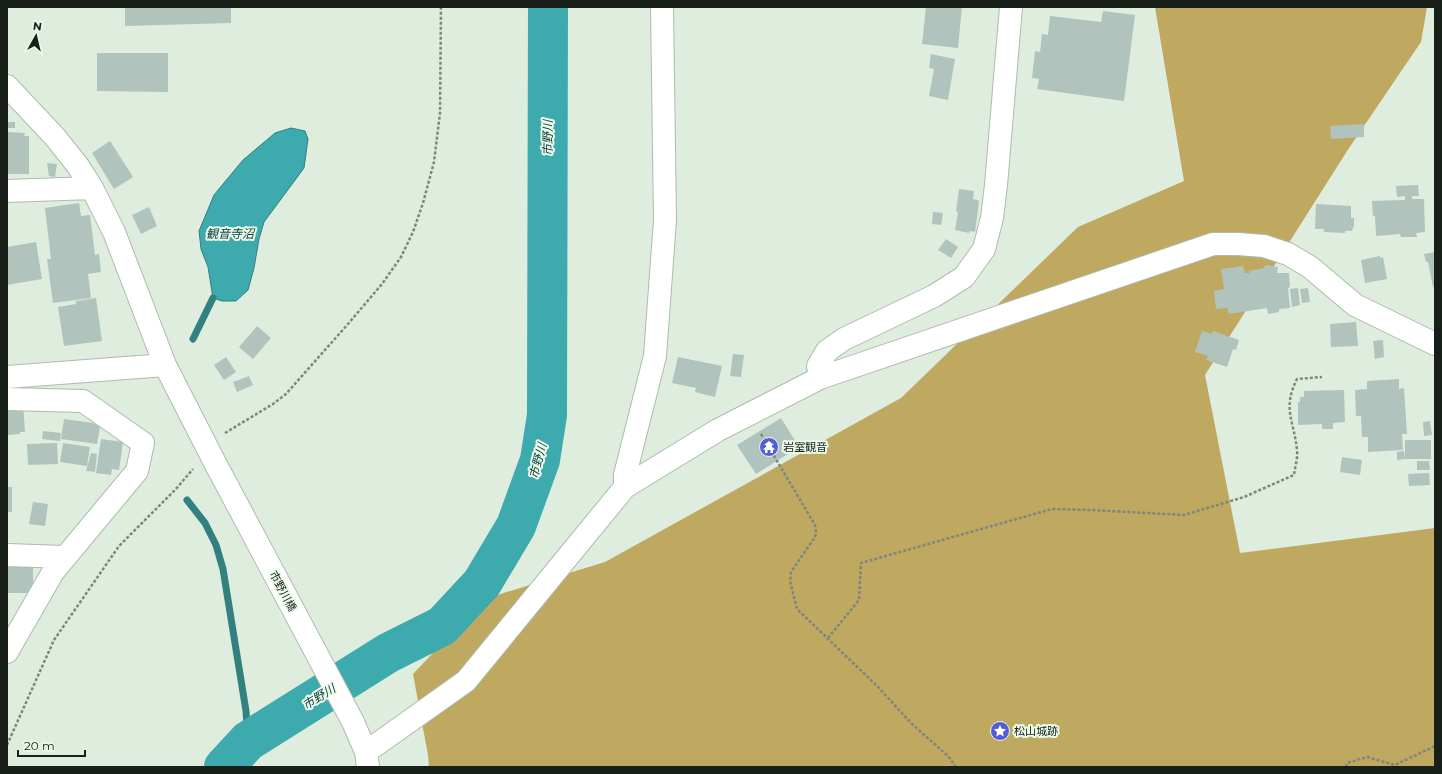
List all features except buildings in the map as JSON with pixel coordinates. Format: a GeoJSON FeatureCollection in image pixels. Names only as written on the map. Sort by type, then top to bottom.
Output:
{"type":"FeatureCollection","features":[{"type":"Feature","properties":{"kind":"street"},"geometry":{"type":"LineString","coordinates":[[625,488],[625,475],[655,356],[665,220],[662,7]]}},
{"type":"Feature","properties":{"kind":"street"},"geometry":{"type":"LineString","coordinates":[[820,378],[818,366],[827,351],[844,339],[934,296],[964,277],[984,249],[992,218],[996,185],[1012,7]]}},
{"type":"Feature","properties":{"kind":"street","name":"市野川橋"},"geometry":{"type":"LineString","coordinates":[[7,86],[56,137],[78,166],[92,188],[114,232],[165,365],[210,455],[353,722],[367,759]]}},
{"type":"Feature","properties":{"kind":"street"},"geometry":{"type":"LineString","coordinates":[[7,191],[92,188]]}},
{"type":"Feature","properties":{"kind":"street"},"geometry":{"type":"LineString","coordinates":[[367,759],[466,681],[625,488],[718,430],[820,378],[1213,244],[1264,246],[1288,254],[1310,267],[1355,304],[1435,344]]}},
{"type":"Feature","properties":{"kind":"street"},"geometry":{"type":"LineString","coordinates":[[7,377],[165,365]]}},
{"type":"Feature","properties":{"kind":"street"},"geometry":{"type":"LineString","coordinates":[[7,399],[83,401],[143,443],[137,471],[53,572],[7,652]]}},
{"type":"Feature","properties":{"kind":"street"},"geometry":{"type":"LineString","coordinates":[[7,555],[65,557]]}},
{"type":"Feature","properties":{"kind":"path"},"geometry":{"type":"LineString","coordinates":[[7,745],[54,640],[119,546],[210,455],[219,437],[273,404],[286,394],[353,319],[382,284],[401,256],[413,232],[423,203],[434,162],[440,113],[441,7]]}},
{"type":"Feature","properties":{"kind":"path"},"geometry":{"type":"LineString","coordinates":[[828,638],[859,600],[861,563],[1052,509],[1184,515],[1244,497],[1294,475],[1297,451],[1288,407],[1291,391],[1297,379],[1322,377]]}},
{"type":"Feature","properties":{"kind":"path"},"geometry":{"type":"LineString","coordinates":[[749,414],[815,525],[815,537],[791,572],[790,581],[797,608],[877,686],[912,724],[948,756],[956,767]]}},
{"type":"Feature","properties":{"kind":"path"},"geometry":{"type":"LineString","coordinates":[[1346,767],[1347,763],[1367,757],[1395,764],[1435,746]]}},
{"type":"Feature","properties":{"kind":"shaded area"},"geometry":{"type":"Polygon","coordinates":[[[1155,7],[1427,7],[1421,42],[1349,148],[1205,375],[1240,553],[1435,528],[1435,767],[429,767],[413,674],[484,599],[605,562],[901,398],[1078,227],[1184,181],[1155,7]]]}},
{"type":"Feature","properties":{"kind":"water","name":"観音寺沼"},"geometry":{"type":"Polygon","coordinates":[[[291,128],[305,131],[308,139],[304,168],[264,222],[248,290],[236,301],[222,301],[213,298],[208,267],[201,249],[199,231],[214,195],[243,160],[275,133],[291,128]]]}},
{"type":"Feature","properties":{"kind":"waterway","name":"市野川"},"geometry":{"type":"LineString","coordinates":[[224,767],[248,741],[388,653],[442,626],[482,583],[516,526],[540,460],[547,415],[548,7]]}},
{"type":"Feature","properties":{"kind":"waterway"},"geometry":{"type":"LineString","coordinates":[[193,339],[213,298]]}},
{"type":"Feature","properties":{"kind":"waterway"},"geometry":{"type":"LineString","coordinates":[[187,500],[205,523],[216,545],[223,569],[246,711],[248,741]]}},
{"type":"Feature","properties":{"kind":"place","name":"岩室観音"},"geometry":{"type":"Point","coordinates":[769,447]}},
{"type":"Feature","properties":{"kind":"place","name":"松山城跡"},"geometry":{"type":"Point","coordinates":[1000,731]}}]}
